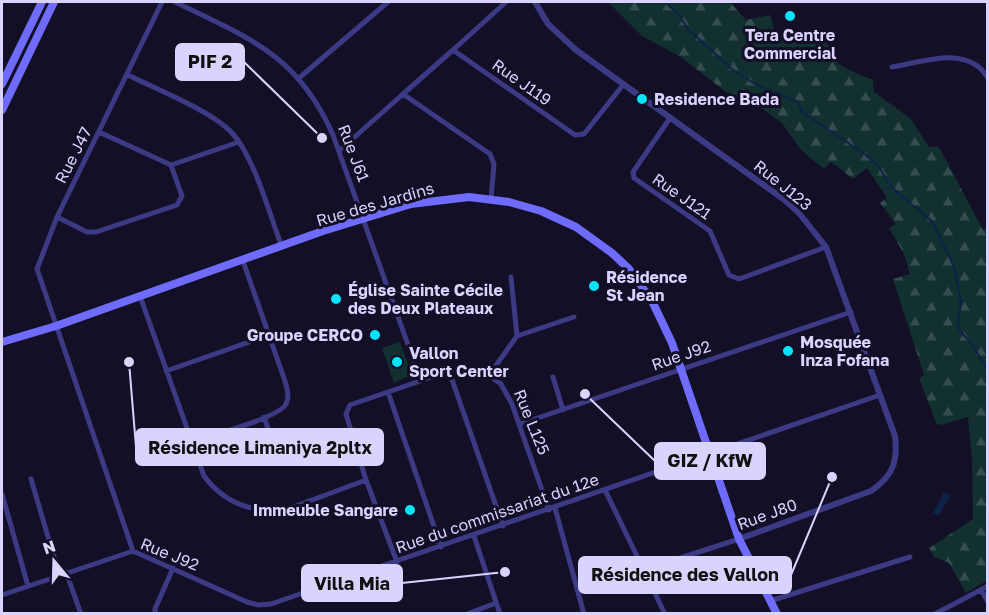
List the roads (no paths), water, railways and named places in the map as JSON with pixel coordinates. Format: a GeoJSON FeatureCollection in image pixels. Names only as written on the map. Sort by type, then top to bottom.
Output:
{"type":"FeatureCollection","features":[{"type":"Feature","properties":{"kind":"main road"},"geometry":{"type":"LineString","coordinates":[[2,84],[42,2]]}},
{"type":"Feature","properties":{"kind":"main road"},"geometry":{"type":"LineString","coordinates":[[2,110],[54,2]]}},
{"type":"Feature","properties":{"kind":"main road","name":"Rue des Jardins"},"geometry":{"type":"LineString","coordinates":[[2,342],[56,326],[364,218],[430,200],[491,199],[526,206],[576,227],[612,253],[629,269],[652,301],[682,370],[739,539],[777,614]]}},
{"type":"Feature","properties":{"kind":"street","name":"Rue J47"},"geometry":{"type":"LineString","coordinates":[[133,551],[37,269],[57,217],[162,2]]}},
{"type":"Feature","properties":{"kind":"street","name":"Rue J61"},"geometry":{"type":"LineString","coordinates":[[175,2],[255,40],[299,78],[324,114],[364,218],[421,381]]}},
{"type":"Feature","properties":{"kind":"street"},"geometry":{"type":"LineString","coordinates":[[299,78],[388,2]]}},
{"type":"Feature","properties":{"kind":"street"},"geometry":{"type":"LineString","coordinates":[[339,151],[506,2]]}},
{"type":"Feature","properties":{"kind":"street","name":"Rue J123"},"geometry":{"type":"LineString","coordinates":[[535,2],[548,24],[561,37],[623,85],[800,213],[826,247],[851,312],[895,436],[897,455],[893,470]]}},
{"type":"Feature","properties":{"kind":"street","name":"Rue J119"},"geometry":{"type":"LineString","coordinates":[[453,50],[575,135],[584,134],[623,85]]}},
{"type":"Feature","properties":{"kind":"street"},"geometry":{"type":"LineString","coordinates":[[892,68],[950,57],[961,58],[974,63],[987,78]]}},
{"type":"Feature","properties":{"kind":"street"},"geometry":{"type":"LineString","coordinates":[[128,75],[216,120],[239,142],[282,247]]}},
{"type":"Feature","properties":{"kind":"street"},"geometry":{"type":"LineString","coordinates":[[403,94],[490,154],[494,164],[491,199]]}},
{"type":"Feature","properties":{"kind":"street","name":"Rue J121"},"geometry":{"type":"LineString","coordinates":[[670,118],[633,172],[633,178],[710,231],[729,275],[739,279],[826,247]]}},
{"type":"Feature","properties":{"kind":"street"},"geometry":{"type":"LineString","coordinates":[[99,132],[171,165],[239,142]]}},
{"type":"Feature","properties":{"kind":"street"},"geometry":{"type":"LineString","coordinates":[[57,217],[87,232],[96,232],[177,205],[182,196],[171,165]]}},
{"type":"Feature","properties":{"kind":"street"},"geometry":{"type":"LineString","coordinates":[[192,442],[282,410],[288,394],[243,261]]}},
{"type":"Feature","properties":{"kind":"street"},"geometry":{"type":"LineString","coordinates":[[512,277],[517,336]]}},
{"type":"Feature","properties":{"kind":"street"},"geometry":{"type":"LineString","coordinates":[[140,296],[204,476],[219,494],[242,507],[271,511],[285,510],[366,480]]}},
{"type":"Feature","properties":{"kind":"street","name":"Rue J92"},"geometry":{"type":"LineString","coordinates":[[520,424],[851,312]]}},
{"type":"Feature","properties":{"kind":"street"},"geometry":{"type":"LineString","coordinates":[[397,562],[366,480],[346,409],[350,405],[448,371],[464,368],[489,375],[517,336],[574,317]]}},
{"type":"Feature","properties":{"kind":"street"},"geometry":{"type":"LineString","coordinates":[[166,371],[269,335]]}},
{"type":"Feature","properties":{"kind":"street"},"geometry":{"type":"LineString","coordinates":[[448,371],[503,526]]}},
{"type":"Feature","properties":{"kind":"street","name":"Rue L125"},"geometry":{"type":"LineString","coordinates":[[489,375],[507,393],[520,424],[552,509],[584,614]]}},
{"type":"Feature","properties":{"kind":"street"},"geometry":{"type":"LineString","coordinates":[[553,377],[563,410]]}},
{"type":"Feature","properties":{"kind":"street"},"geometry":{"type":"LineString","coordinates":[[388,392],[441,547]]}},
{"type":"Feature","properties":{"kind":"street","name":"Rue du commissariat du 12e"},"geometry":{"type":"LineString","coordinates":[[258,605],[271,604],[397,562],[880,395]]}},
{"type":"Feature","properties":{"kind":"street"},"geometry":{"type":"LineString","coordinates":[[264,417],[276,452]]}},
{"type":"Feature","properties":{"kind":"street","name":"Rue J80"},"geometry":{"type":"LineString","coordinates":[[643,570],[739,539],[871,491],[885,482],[893,470]]}},
{"type":"Feature","properties":{"kind":"street"},"geometry":{"type":"LineString","coordinates":[[31,479],[59,574]]}},
{"type":"Feature","properties":{"kind":"street"},"geometry":{"type":"LineString","coordinates":[[605,490],[665,614]]}},
{"type":"Feature","properties":{"kind":"street"},"geometry":{"type":"LineString","coordinates":[[2,494],[28,586]]}},
{"type":"Feature","properties":{"kind":"street"},"geometry":{"type":"LineString","coordinates":[[474,536],[500,614]]}},
{"type":"Feature","properties":{"kind":"street","name":"Rue J92"},"geometry":{"type":"LineString","coordinates":[[2,595],[133,551],[258,605]]}},
{"type":"Feature","properties":{"kind":"street"},"geometry":{"type":"LineString","coordinates":[[770,601],[910,557]]}},
{"type":"Feature","properties":{"kind":"street"},"geometry":{"type":"LineString","coordinates":[[155,614],[154,609],[173,568]]}},
{"type":"Feature","properties":{"kind":"street"},"geometry":{"type":"LineString","coordinates":[[66,572],[81,614]]}},
{"type":"Feature","properties":{"kind":"street"},"geometry":{"type":"LineString","coordinates":[[935,614],[987,586]]}},
{"type":"Feature","properties":{"kind":"street"},"geometry":{"type":"LineString","coordinates":[[981,590],[987,602]]}},
{"type":"Feature","properties":{"kind":"street"},"geometry":{"type":"LineString","coordinates":[[467,614],[496,603]]}},
{"type":"Feature","properties":{"kind":"street"},"geometry":{"type":"LineString","coordinates":[[258,605],[262,614]]}},
{"type":"Feature","properties":{"kind":"water"},"geometry":{"type":"Polygon","coordinates":[[[944,492],[950,496],[939,516],[933,513],[944,492]]]}},
{"type":"Feature","properties":{"kind":"waterway"},"geometry":{"type":"LineString","coordinates":[[665,2],[679,15],[688,29],[733,70],[757,85],[798,102],[802,112],[866,155],[880,168],[888,183],[932,221],[955,269],[961,303],[958,322],[960,331],[972,344],[988,371]]}},
{"type":"Feature","properties":{"kind":"place","name":"Tera Centre Commercial"},"geometry":{"type":"Point","coordinates":[790,16]}},
{"type":"Feature","properties":{"kind":"place","name":"Residence Bada"},"geometry":{"type":"Point","coordinates":[642,99]}},
{"type":"Feature","properties":{"kind":"place","name":"PIF 2"},"geometry":{"type":"Point","coordinates":[322,138]}},
{"type":"Feature","properties":{"kind":"place","name":"Résidence St Jean"},"geometry":{"type":"Point","coordinates":[594,286]}},
{"type":"Feature","properties":{"kind":"place","name":"Église Sainte Cécile des Deux Plateaux"},"geometry":{"type":"Point","coordinates":[336,299]}},
{"type":"Feature","properties":{"kind":"place","name":"Groupe CERCO"},"geometry":{"type":"Point","coordinates":[375,335]}},
{"type":"Feature","properties":{"kind":"place","name":"Mosquée Inza Fofana"},"geometry":{"type":"Point","coordinates":[788,351]}},
{"type":"Feature","properties":{"kind":"place","name":"Résidence Limaniya 2pltx"},"geometry":{"type":"Point","coordinates":[129,362]}},
{"type":"Feature","properties":{"kind":"place","name":"Vallon Sport Center"},"geometry":{"type":"Point","coordinates":[397,362]}},
{"type":"Feature","properties":{"kind":"place","name":"GIZ / KfW"},"geometry":{"type":"Point","coordinates":[585,394]}},
{"type":"Feature","properties":{"kind":"place","name":"Résidence des Vallon"},"geometry":{"type":"Point","coordinates":[832,477]}},
{"type":"Feature","properties":{"kind":"place","name":"Immeuble Sangare"},"geometry":{"type":"Point","coordinates":[410,510]}},
{"type":"Feature","properties":{"kind":"place","name":"Villa Mia"},"geometry":{"type":"Point","coordinates":[505,572]}}]}
